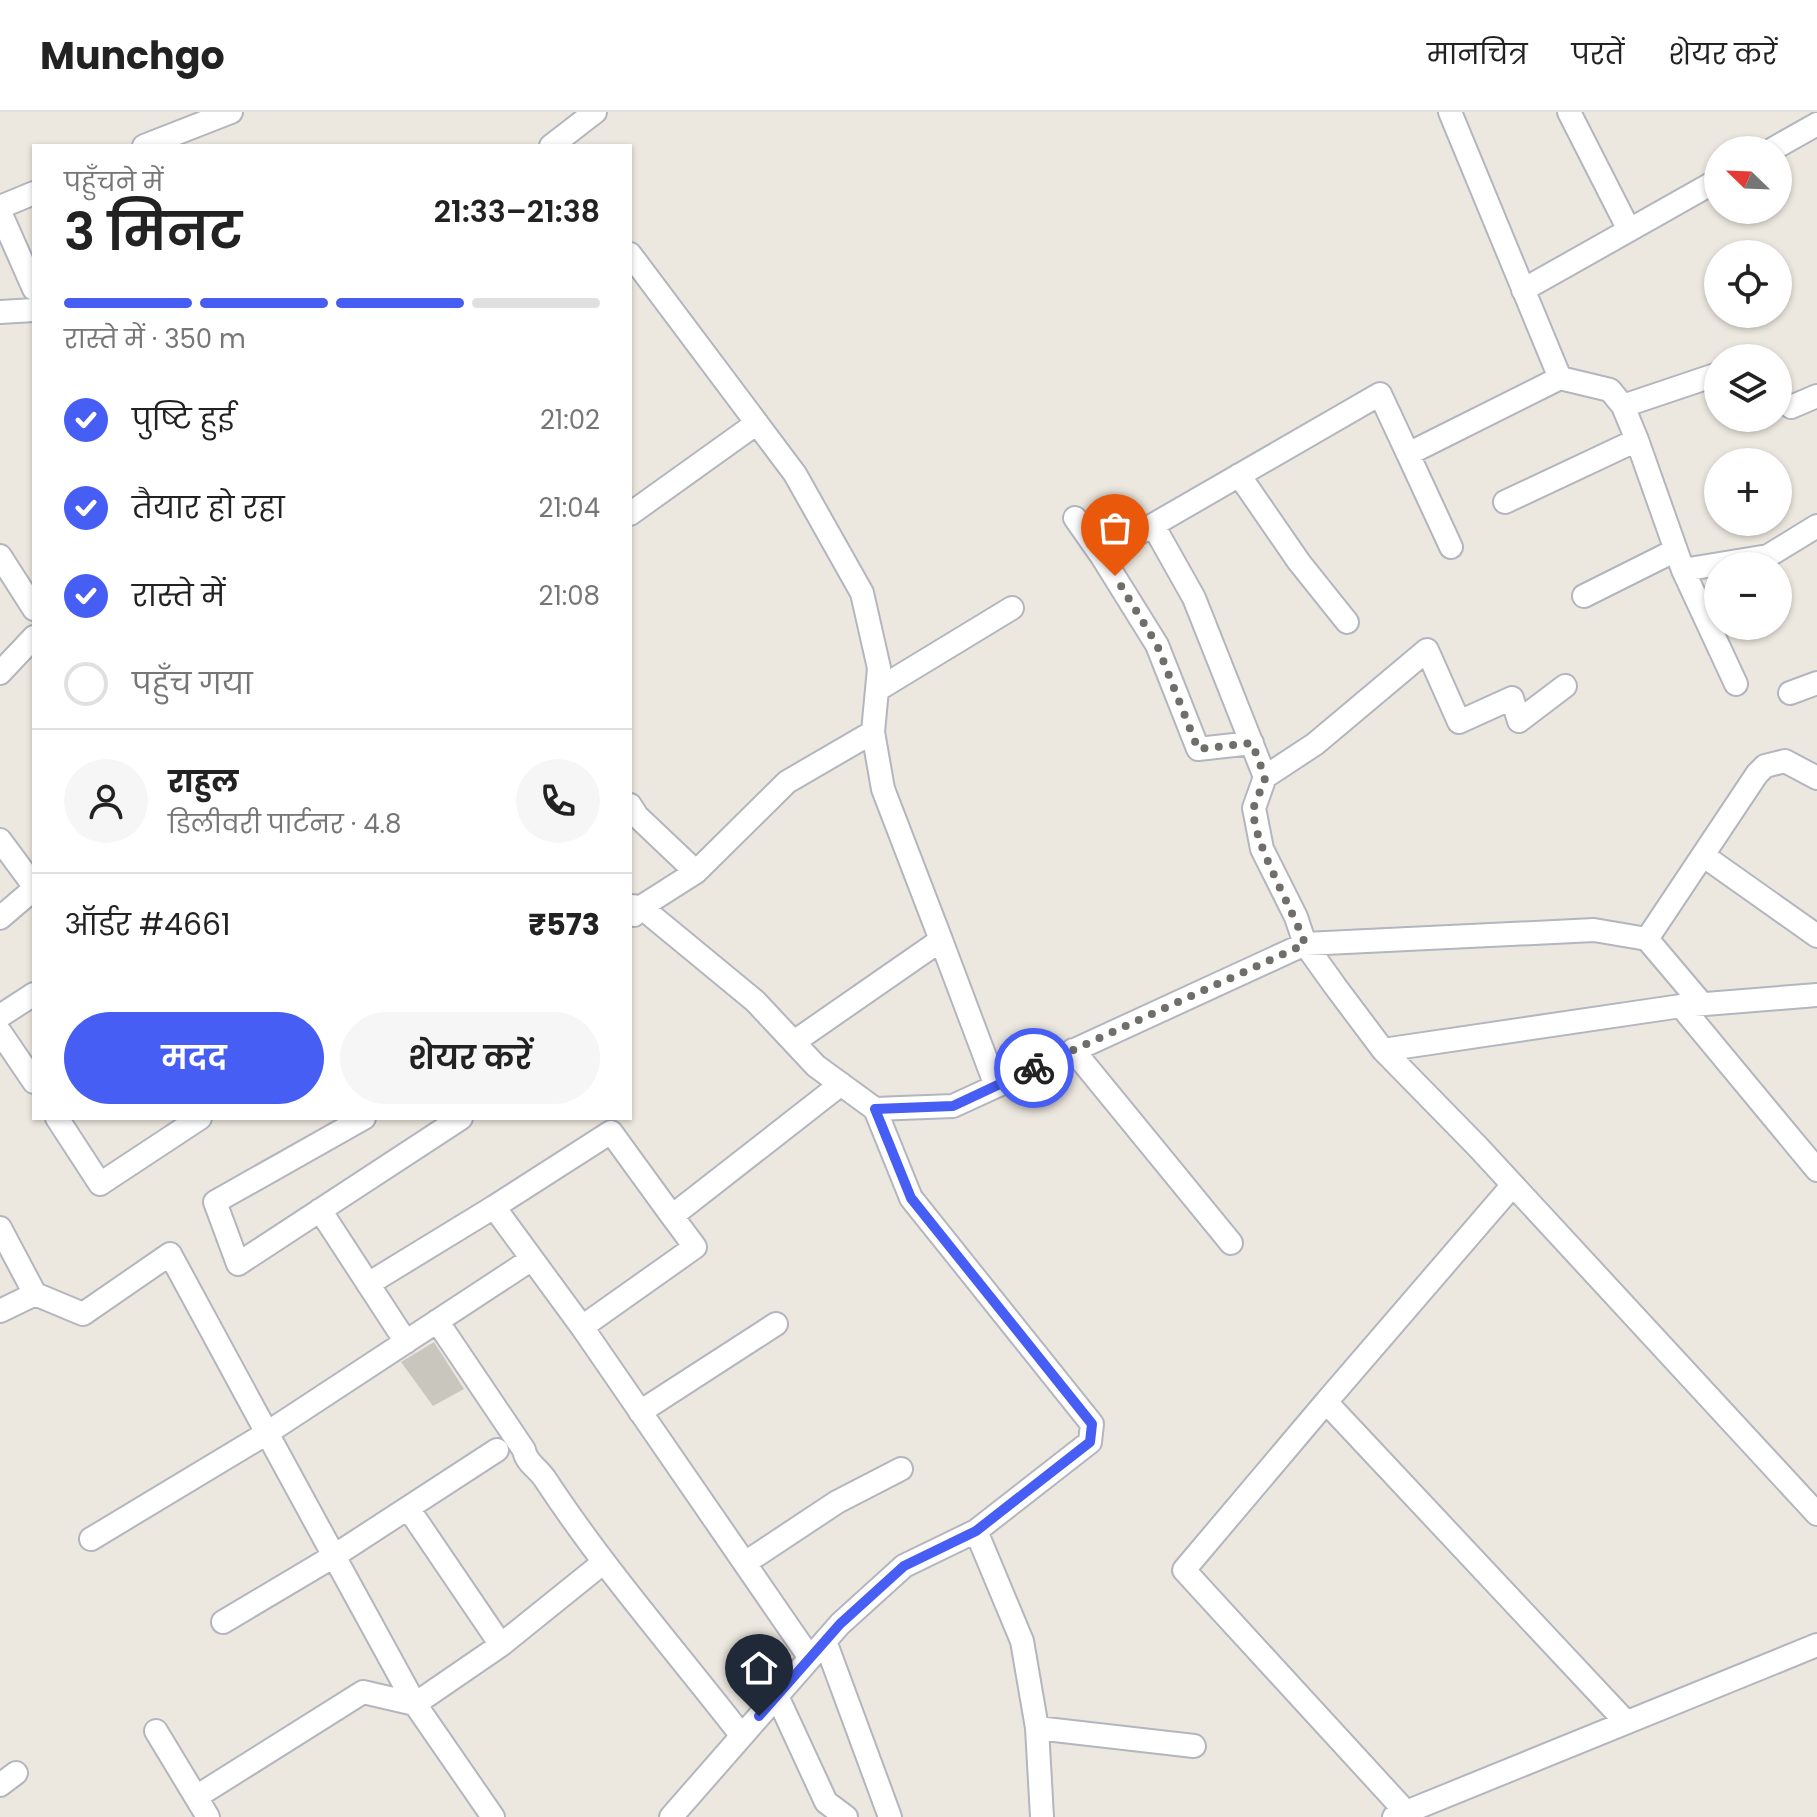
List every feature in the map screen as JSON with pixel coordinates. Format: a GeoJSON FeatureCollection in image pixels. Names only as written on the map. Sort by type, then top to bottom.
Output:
{"type":"FeatureCollection","features":[{"type":"Feature","properties":{"kind":"street"},"geometry":{"type":"LineString","coordinates":[[149,144],[231,112]]}},
{"type":"Feature","properties":{"kind":"street"},"geometry":{"type":"LineString","coordinates":[[555,144],[595,112]]}},
{"type":"Feature","properties":{"kind":"street"},"geometry":{"type":"LineString","coordinates":[[1450,112],[1560,378]]}},
{"type":"Feature","properties":{"kind":"street"},"geometry":{"type":"LineString","coordinates":[[1569,112],[1629,230]]}},
{"type":"Feature","properties":{"kind":"street"},"geometry":{"type":"LineString","coordinates":[[1792,138],[1817,124]]}},
{"type":"Feature","properties":{"kind":"street"},"geometry":{"type":"LineString","coordinates":[[1523,290],[1704,188]]}},
{"type":"Feature","properties":{"kind":"street"},"geometry":{"type":"LineString","coordinates":[[32,194],[0,210],[32,284]]}},
{"type":"Feature","properties":{"kind":"street"},"geometry":{"type":"LineString","coordinates":[[632,257],[795,474],[862,593],[879,668],[873,732],[883,789],[996,1086]]}},
{"type":"Feature","properties":{"kind":"street"},"geometry":{"type":"LineString","coordinates":[[0,312],[32,310]]}},
{"type":"Feature","properties":{"kind":"street"},"geometry":{"type":"LineString","coordinates":[[1408,454],[1560,378],[1610,390],[1623,406],[1680,560],[1736,684]]}},
{"type":"Feature","properties":{"kind":"street"},"geometry":{"type":"LineString","coordinates":[[1623,406],[1704,379]]}},
{"type":"Feature","properties":{"kind":"street"},"geometry":{"type":"LineString","coordinates":[[1101,555],[1380,394],[1451,547]]}},
{"type":"Feature","properties":{"kind":"street"},"geometry":{"type":"LineString","coordinates":[[1792,407],[1817,396]]}},
{"type":"Feature","properties":{"kind":"street"},"geometry":{"type":"LineString","coordinates":[[632,513],[757,423]]}},
{"type":"Feature","properties":{"kind":"street"},"geometry":{"type":"LineString","coordinates":[[1505,502],[1637,440]]}},
{"type":"Feature","properties":{"kind":"street"},"geometry":{"type":"LineString","coordinates":[[1239,475],[1299,562],[1347,622]]}},
{"type":"Feature","properties":{"kind":"street"},"geometry":{"type":"LineString","coordinates":[[1075,518],[1157,645],[1198,749],[1252,743]]}},
{"type":"Feature","properties":{"kind":"street"},"geometry":{"type":"LineString","coordinates":[[1153,525],[1194,598],[1265,777]]}},
{"type":"Feature","properties":{"kind":"street"},"geometry":{"type":"LineString","coordinates":[[1584,596],[1680,560],[1768,556],[1817,526]]}},
{"type":"Feature","properties":{"kind":"street"},"geometry":{"type":"LineString","coordinates":[[0,556],[32,606]]}},
{"type":"Feature","properties":{"kind":"street"},"geometry":{"type":"LineString","coordinates":[[877,690],[1012,608]]}},
{"type":"Feature","properties":{"kind":"street"},"geometry":{"type":"LineString","coordinates":[[0,673],[32,639]]}},
{"type":"Feature","properties":{"kind":"street"},"geometry":{"type":"LineString","coordinates":[[1565,686],[1519,721],[1512,698],[1459,722],[1427,650],[1315,744],[1265,777],[1254,808],[1262,849],[1296,917],[1305,944],[1383,1050],[1817,1514]]}},
{"type":"Feature","properties":{"kind":"street"},"geometry":{"type":"LineString","coordinates":[[1790,693],[1817,683]]}},
{"type":"Feature","properties":{"kind":"street"},"geometry":{"type":"LineString","coordinates":[[671,1817],[818,1649],[904,1566],[976,1531],[1090,1442],[1092,1424],[911,1198],[875,1109],[816,1066],[755,1001],[634,911],[696,872],[787,782],[873,732]]}},
{"type":"Feature","properties":{"kind":"street"},"geometry":{"type":"LineString","coordinates":[[1647,939],[1765,766],[1775,761],[1785,761],[1817,778]]}},
{"type":"Feature","properties":{"kind":"street"},"geometry":{"type":"LineString","coordinates":[[632,808],[696,872]]}},
{"type":"Feature","properties":{"kind":"street"},"geometry":{"type":"LineString","coordinates":[[0,840],[32,885]]}},
{"type":"Feature","properties":{"kind":"street"},"geometry":{"type":"LineString","coordinates":[[1704,856],[1817,936]]}},
{"type":"Feature","properties":{"kind":"street"},"geometry":{"type":"LineString","coordinates":[[0,918],[32,890]]}},
{"type":"Feature","properties":{"kind":"street"},"geometry":{"type":"LineString","coordinates":[[875,1109],[953,1106],[1305,944],[1594,930],[1647,939],[1691,1005],[1817,1170]]}},
{"type":"Feature","properties":{"kind":"street"},"geometry":{"type":"LineString","coordinates":[[794,1042],[941,940]]}},
{"type":"Feature","properties":{"kind":"street"},"geometry":{"type":"LineString","coordinates":[[0,1016],[32,995]]}},
{"type":"Feature","properties":{"kind":"street"},"geometry":{"type":"LineString","coordinates":[[1383,1050],[1691,1005],[1817,995]]}},
{"type":"Feature","properties":{"kind":"street"},"geometry":{"type":"LineString","coordinates":[[0,1032],[32,1074]]}},
{"type":"Feature","properties":{"kind":"street"},"geometry":{"type":"LineString","coordinates":[[1073,1050],[1231,1243]]}},
{"type":"Feature","properties":{"kind":"street"},"geometry":{"type":"LineString","coordinates":[[672,1216],[841,1084]]}},
{"type":"Feature","properties":{"kind":"street"},"geometry":{"type":"LineString","coordinates":[[66,1121],[100,1184],[197,1120]]}},
{"type":"Feature","properties":{"kind":"street"},"geometry":{"type":"LineString","coordinates":[[360,1120],[215,1202],[238,1264],[458,1120]]}},
{"type":"Feature","properties":{"kind":"street"},"geometry":{"type":"LineString","coordinates":[[368,1284],[494,1207],[606,1125],[695,1247],[582,1327]]}},
{"type":"Feature","properties":{"kind":"street"},"geometry":{"type":"LineString","coordinates":[[1512,1186],[1184,1570],[1399,1814],[1817,1645]]}},
{"type":"Feature","properties":{"kind":"street"},"geometry":{"type":"LineString","coordinates":[[494,1207],[582,1327],[745,1563],[818,1649],[890,1817]]}},
{"type":"Feature","properties":{"kind":"street"},"geometry":{"type":"LineString","coordinates":[[320,1210],[406,1342]]}},
{"type":"Feature","properties":{"kind":"street"},"geometry":{"type":"LineString","coordinates":[[0,1228],[35,1294],[83,1314],[170,1254],[415,1704],[493,1817]]}},
{"type":"Feature","properties":{"kind":"street"},"geometry":{"type":"LineString","coordinates":[[91,1539],[267,1433],[532,1259]]}},
{"type":"Feature","properties":{"kind":"street"},"geometry":{"type":"LineString","coordinates":[[0,1311],[35,1294]]}},
{"type":"Feature","properties":{"kind":"street"},"geometry":{"type":"LineString","coordinates":[[437,1321],[524,1450],[526,1459],[540,1472],[579,1531],[742,1736]]}},
{"type":"Feature","properties":{"kind":"street"},"geometry":{"type":"LineString","coordinates":[[640,1412],[776,1324]]}},
{"type":"Feature","properties":{"kind":"street"},"geometry":{"type":"LineString","coordinates":[[1326,1402],[1626,1722]]}},
{"type":"Feature","properties":{"kind":"street"},"geometry":{"type":"LineString","coordinates":[[223,1622],[334,1556],[497,1450]]}},
{"type":"Feature","properties":{"kind":"street"},"geometry":{"type":"LineString","coordinates":[[745,1563],[837,1502],[901,1469]]}},
{"type":"Feature","properties":{"kind":"street"},"geometry":{"type":"LineString","coordinates":[[408,1508],[501,1645]]}},
{"type":"Feature","properties":{"kind":"street"},"geometry":{"type":"LineString","coordinates":[[976,1531],[1022,1641],[1037,1728],[1042,1817]]}},
{"type":"Feature","properties":{"kind":"street"},"geometry":{"type":"LineString","coordinates":[[156,1731],[201,1810],[363,1692],[415,1704],[501,1645],[604,1562]]}},
{"type":"Feature","properties":{"kind":"street"},"geometry":{"type":"LineString","coordinates":[[777,1696],[826,1802],[846,1817]]}},
{"type":"Feature","properties":{"kind":"street"},"geometry":{"type":"LineString","coordinates":[[1037,1728],[1194,1746]]}},
{"type":"Feature","properties":{"kind":"building"},"geometry":{"type":"Polygon","coordinates":[[[434,1342],[464,1389],[433,1406],[401,1362],[434,1342]]]}},
{"type":"Feature","properties":{"kind":"way so far"},"geometry":{"type":"LineString","coordinates":[[1034,1068],[1305,944],[1296,917],[1262,849],[1254,808],[1265,777],[1252,743],[1198,749],[1157,645],[1115,576]]}},
{"type":"Feature","properties":{"kind":"route"},"geometry":{"type":"LineString","coordinates":[[759,1716],[840,1624],[904,1566],[976,1531],[1090,1442],[1092,1424],[911,1198],[875,1109],[953,1106],[1034,1068]]}}]}
